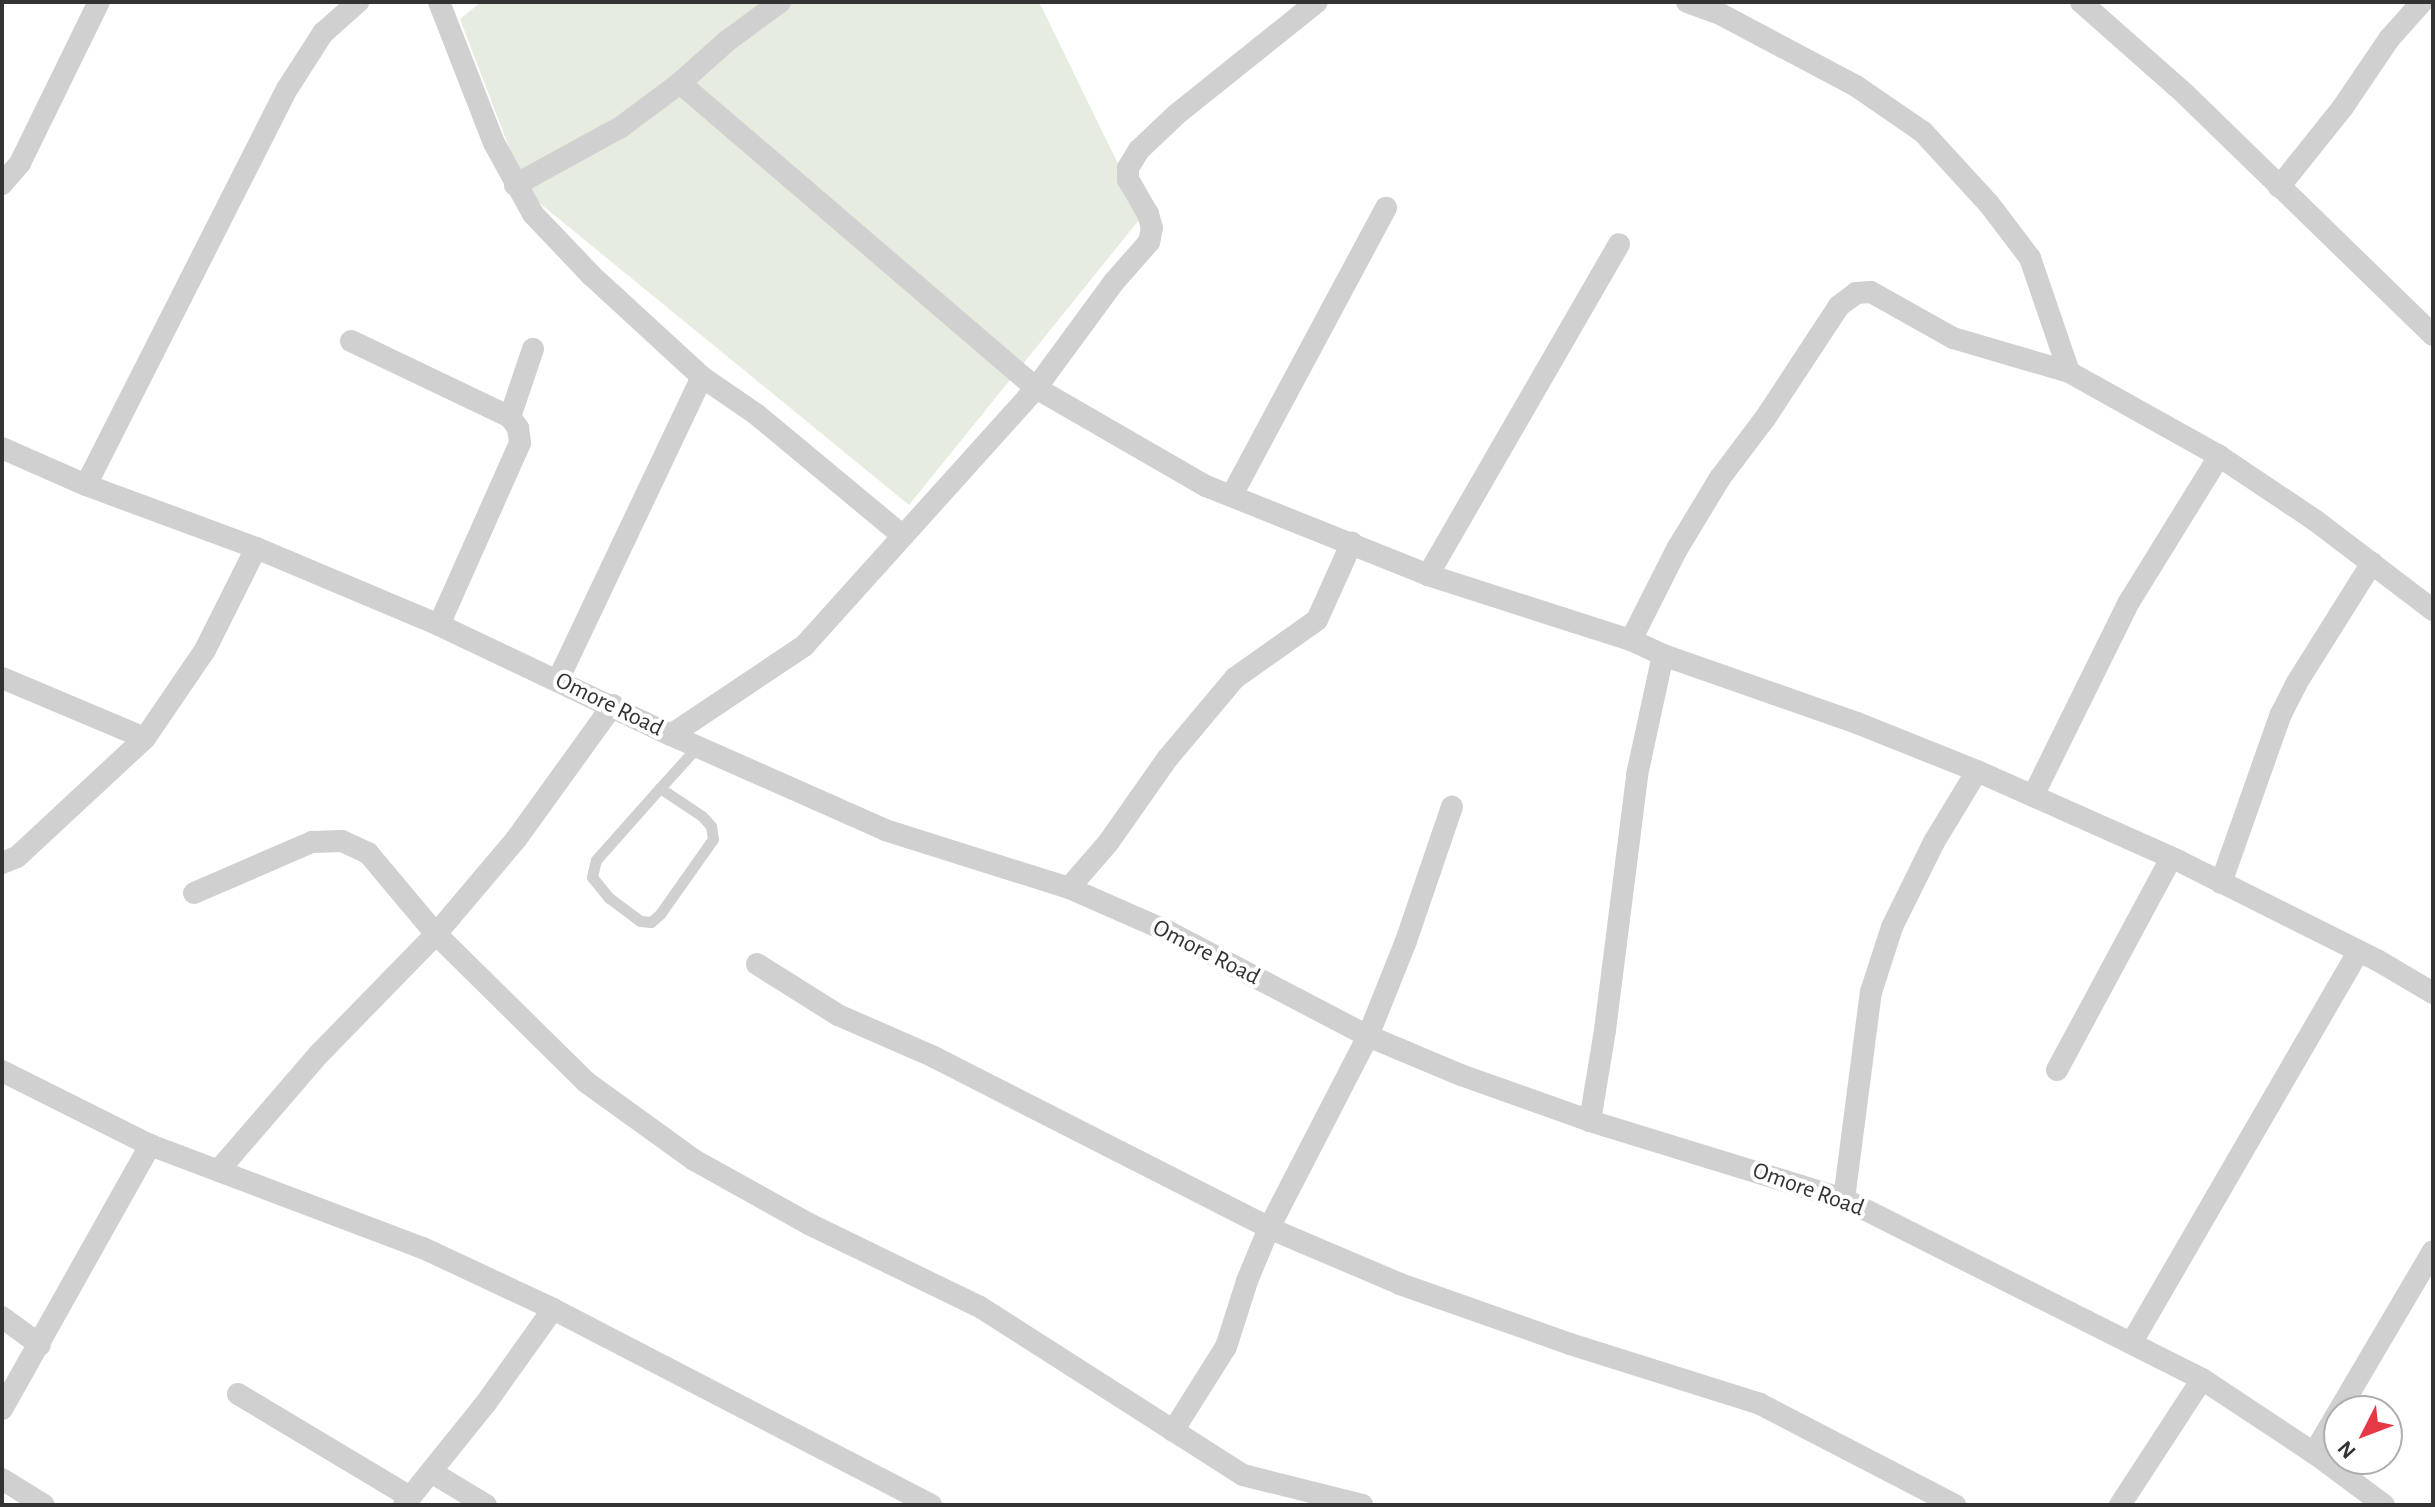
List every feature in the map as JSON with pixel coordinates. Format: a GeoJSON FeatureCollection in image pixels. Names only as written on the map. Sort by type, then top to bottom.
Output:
{"type":"FeatureCollection","features":[{"type":"Feature","properties":{"kind":"street"},"geometry":{"type":"LineString","coordinates":[[2,184],[20,163],[99,2]]}},
{"type":"Feature","properties":{"kind":"street"},"geometry":{"type":"LineString","coordinates":[[86,485],[287,89],[323,33],[358,2]]}},
{"type":"Feature","properties":{"kind":"street"},"geometry":{"type":"LineString","coordinates":[[439,2],[494,143],[533,214],[570,254],[702,377],[756,414],[903,536]]}},
{"type":"Feature","properties":{"kind":"street"},"geometry":{"type":"LineString","coordinates":[[515,185],[621,127],[780,2]]}},
{"type":"Feature","properties":{"kind":"street"},"geometry":{"type":"LineString","coordinates":[[671,735],[804,646],[1036,388],[1113,283],[1149,242],[1152,228],[1148,214],[1128,180],[1128,168],[1139,150],[1177,114],[1317,2]]}},
{"type":"Feature","properties":{"kind":"street"},"geometry":{"type":"LineString","coordinates":[[1687,2],[1728,9],[1856,86],[1923,132],[1989,204],[2030,258],[2069,372]]}},
{"type":"Feature","properties":{"kind":"street"},"geometry":{"type":"LineString","coordinates":[[2081,2],[2185,94],[2433,335]]}},
{"type":"Feature","properties":{"kind":"street"},"geometry":{"type":"LineString","coordinates":[[2279,187],[2343,107],[2389,39],[2421,2]]}},
{"type":"Feature","properties":{"kind":"street"},"geometry":{"type":"LineString","coordinates":[[680,83],[1036,388],[1206,486],[1428,575],[1631,640],[1663,655],[1857,723],[1977,771],[2171,858],[2359,951],[2433,993]]}},
{"type":"Feature","properties":{"kind":"street"},"geometry":{"type":"LineString","coordinates":[[1232,495],[1386,208]]}},
{"type":"Feature","properties":{"kind":"street"},"geometry":{"type":"LineString","coordinates":[[1428,575],[1619,244]]}},
{"type":"Feature","properties":{"kind":"street"},"geometry":{"type":"LineString","coordinates":[[1631,640],[1677,549],[1720,478],[1766,417],[1839,306],[1856,293],[1871,292],[1953,338],[2069,372],[2219,456],[2372,563],[2433,610]]}},
{"type":"Feature","properties":{"kind":"street"},"geometry":{"type":"LineString","coordinates":[[351,341],[510,417],[518,428],[520,443],[439,625]]}},
{"type":"Feature","properties":{"kind":"street"},"geometry":{"type":"LineString","coordinates":[[510,417],[533,349]]}},
{"type":"Feature","properties":{"kind":"street"},"geometry":{"type":"LineString","coordinates":[[558,680],[702,377]]}},
{"type":"Feature","properties":{"kind":"street","name":"Omore Road"},"geometry":{"type":"LineString","coordinates":[[2,448],[86,485],[256,548],[439,625],[697,747],[885,830],[1069,888],[1167,931],[1368,1036],[1461,1075],[1590,1121],[1844,1199],[2202,1379],[2314,1453],[2384,1505]]}},
{"type":"Feature","properties":{"kind":"street"},"geometry":{"type":"LineString","coordinates":[[2033,796],[2129,602],[2219,456]]}},
{"type":"Feature","properties":{"kind":"street"},"geometry":{"type":"LineString","coordinates":[[1069,888],[1108,843],[1167,759],[1235,678],[1317,620],[1352,542]]}},
{"type":"Feature","properties":{"kind":"street"},"geometry":{"type":"LineString","coordinates":[[2,863],[17,857],[145,738],[205,650],[256,548]]}},
{"type":"Feature","properties":{"kind":"street"},"geometry":{"type":"LineString","coordinates":[[2221,883],[2296,684],[2372,563]]}},
{"type":"Feature","properties":{"kind":"street"},"geometry":{"type":"LineString","coordinates":[[1590,1121],[1637,775],[1663,655]]}},
{"type":"Feature","properties":{"kind":"street"},"geometry":{"type":"LineString","coordinates":[[2,678],[145,738]]}},
{"type":"Feature","properties":{"kind":"street"},"geometry":{"type":"LineString","coordinates":[[218,1171],[319,1054],[436,934],[517,838],[613,705]]}},
{"type":"Feature","properties":{"kind":"street"},"geometry":{"type":"LineString","coordinates":[[1844,1199],[1871,992],[1892,927],[1934,842],[1977,771]]}},
{"type":"Feature","properties":{"kind":"street"},"geometry":{"type":"LineString","coordinates":[[1173,1431],[1226,1347],[1247,1281],[1269,1228],[1368,1036],[1406,941],[1452,807]]}},
{"type":"Feature","properties":{"kind":"street"},"geometry":{"type":"LineString","coordinates":[[194,893],[312,842],[342,841],[368,853],[436,934],[586,1082],[694,1160],[809,1224],[980,1307],[1243,1475],[1362,1505]]}},
{"type":"Feature","properties":{"kind":"street"},"geometry":{"type":"LineString","coordinates":[[2057,1070],[2171,858]]}},
{"type":"Feature","properties":{"kind":"street"},"geometry":{"type":"LineString","coordinates":[[2132,1342],[2359,951]]}},
{"type":"Feature","properties":{"kind":"street"},"geometry":{"type":"LineString","coordinates":[[757,964],[838,1015],[934,1057],[1269,1228],[1400,1284],[1570,1344],[1760,1404],[1955,1505]]}},
{"type":"Feature","properties":{"kind":"street"},"geometry":{"type":"LineString","coordinates":[[2,1071],[150,1145],[423,1248],[553,1309],[931,1505]]}},
{"type":"Feature","properties":{"kind":"street"},"geometry":{"type":"LineString","coordinates":[[2,1409],[150,1145]]}},
{"type":"Feature","properties":{"kind":"street"},"geometry":{"type":"LineString","coordinates":[[2314,1453],[2433,1251]]}},
{"type":"Feature","properties":{"kind":"street"},"geometry":{"type":"LineString","coordinates":[[238,1394],[407,1501],[486,1403],[553,1309]]}},
{"type":"Feature","properties":{"kind":"street"},"geometry":{"type":"LineString","coordinates":[[2,1317],[40,1345]]}},
{"type":"Feature","properties":{"kind":"street"},"geometry":{"type":"LineString","coordinates":[[2120,1505],[2202,1379]]}},
{"type":"Feature","properties":{"kind":"street"},"geometry":{"type":"LineString","coordinates":[[431,1472],[486,1505]]}},
{"type":"Feature","properties":{"kind":"street"},"geometry":{"type":"LineString","coordinates":[[2,1479],[44,1505]]}},
{"type":"Feature","properties":{"kind":"lane"},"geometry":{"type":"LineString","coordinates":[[660,788],[702,816],[711,826],[713,839],[660,914],[651,922],[640,921],[609,898],[592,877],[596,860],[660,788],[697,747]]}},
{"type":"Feature","properties":{"kind":"shaded area"},"geometry":{"type":"Polygon","coordinates":[[[481,2],[1039,2],[1143,215],[909,505],[526,192],[460,19],[481,2]]]}}]}
